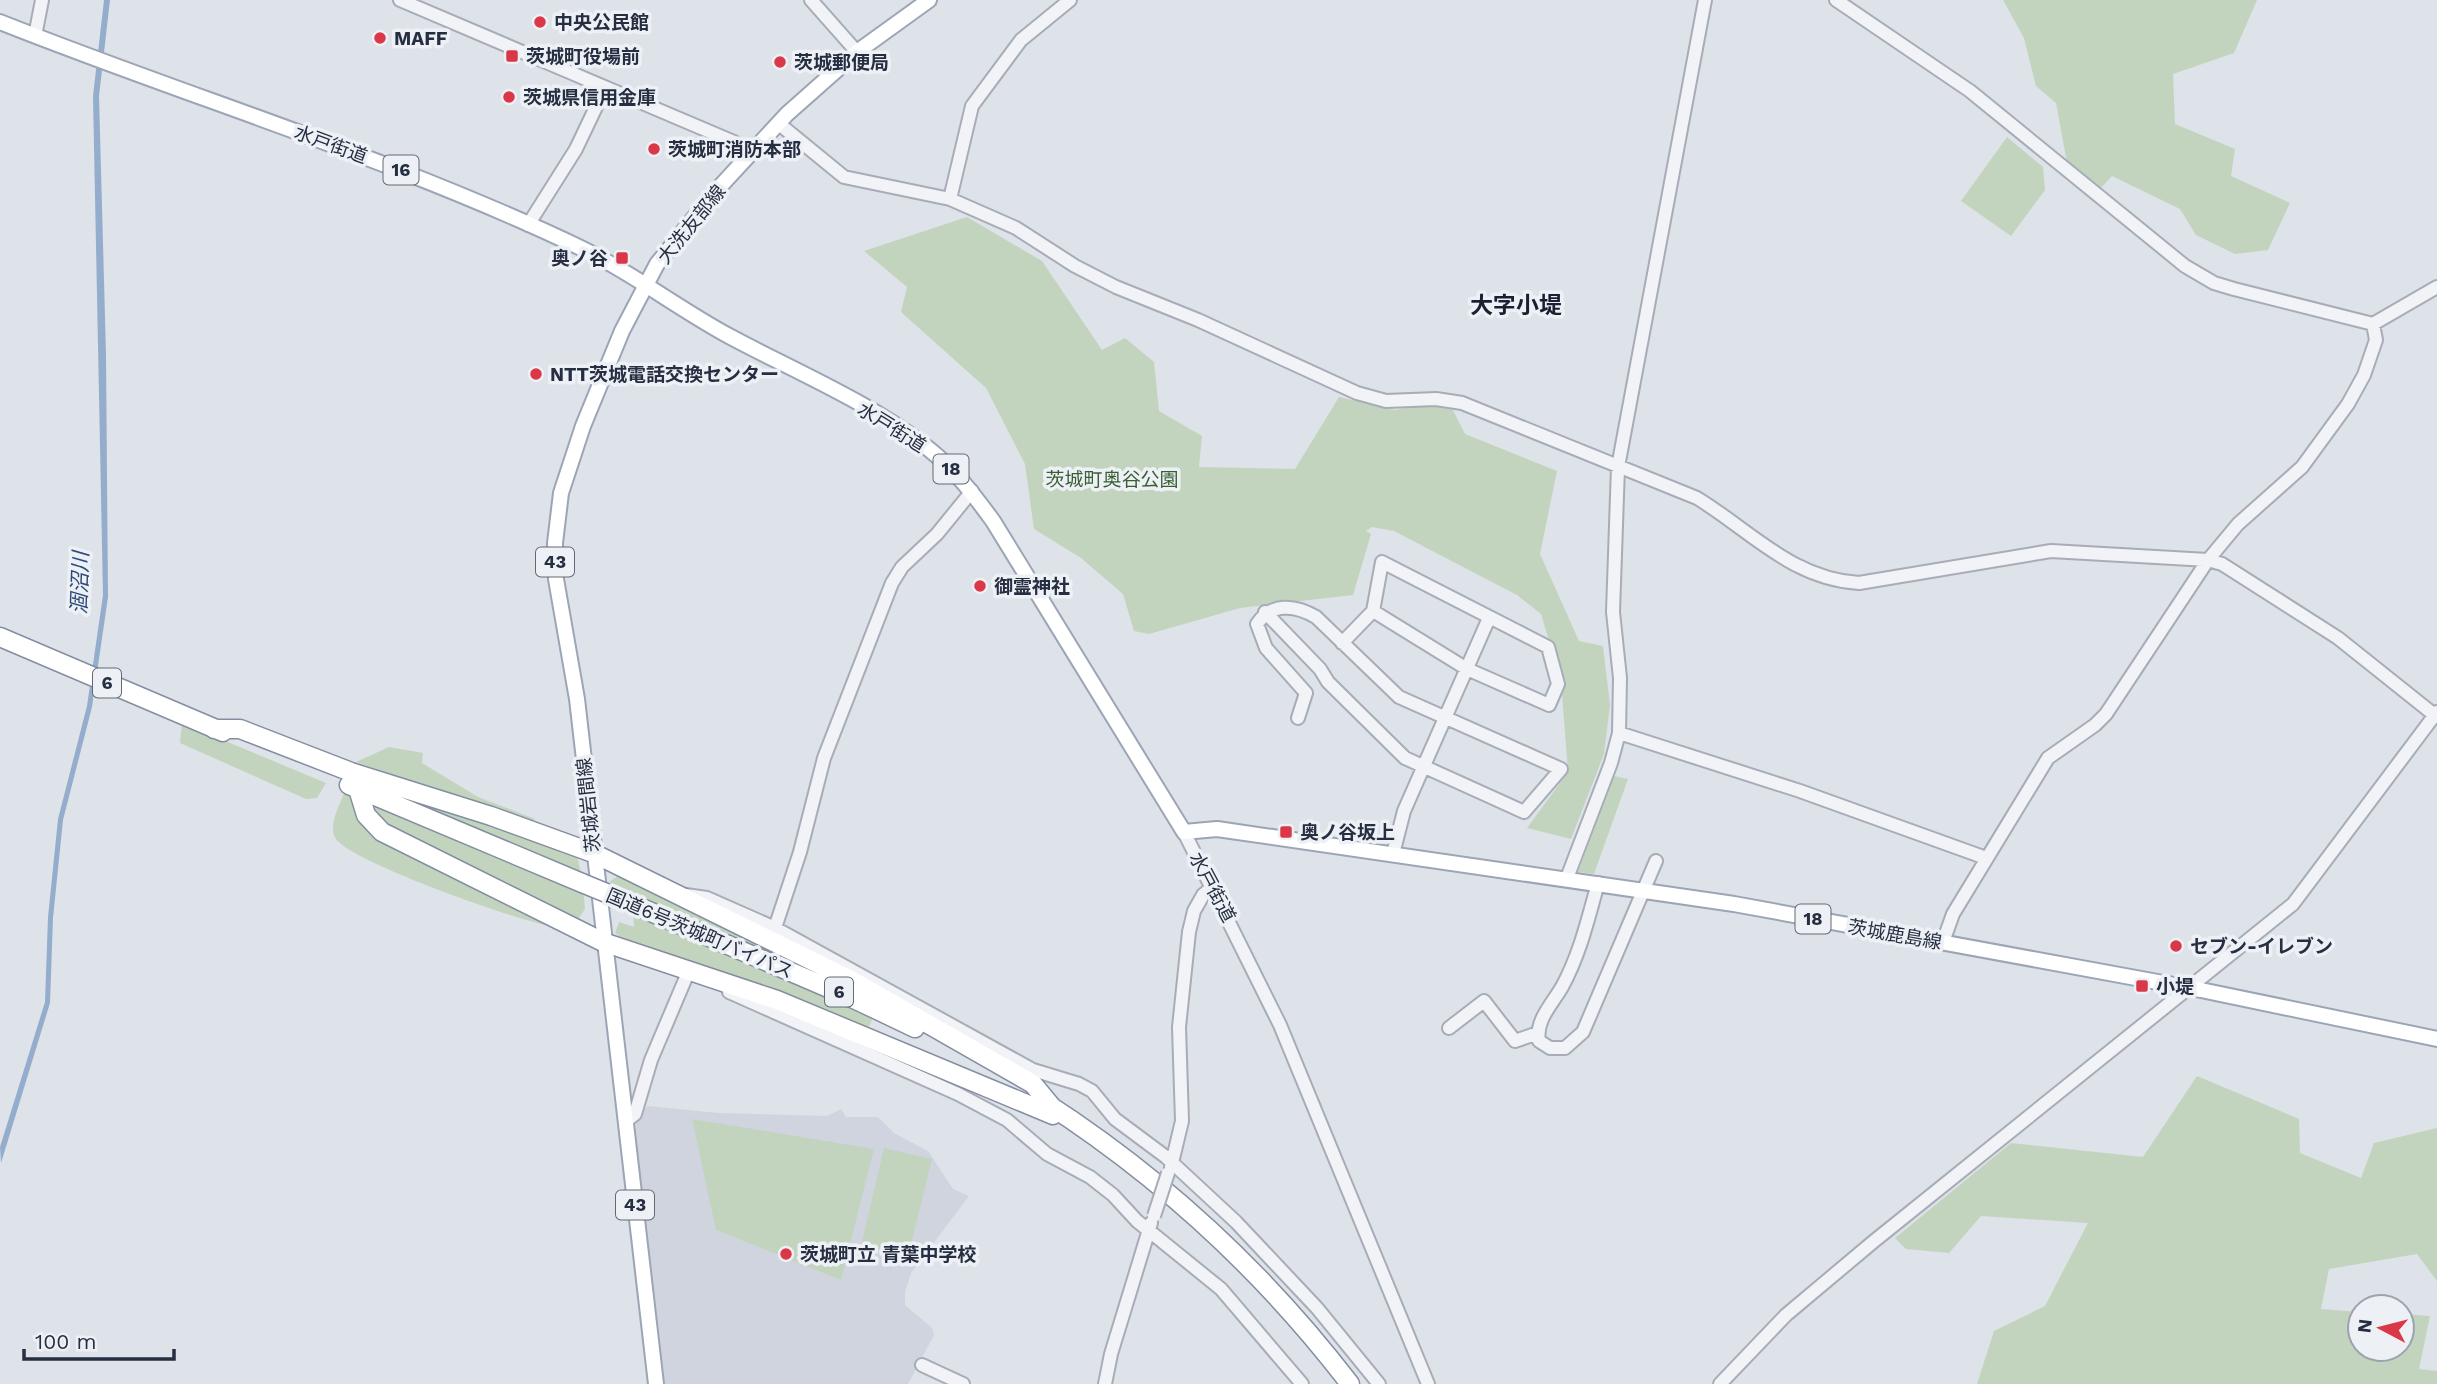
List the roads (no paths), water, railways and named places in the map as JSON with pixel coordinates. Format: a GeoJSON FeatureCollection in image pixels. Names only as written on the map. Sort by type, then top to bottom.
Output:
{"type":"FeatureCollection","features":[{"type":"Feature","properties":{"kind":"highway","name":"国道6号茨城町バイパス"},"geometry":{"type":"LineString","coordinates":[[0,637],[214,729],[352,781],[877,1010],[970,1057],[1088,1131],[1182,1204],[1240,1258],[1304,1327],[1350,1384]]}},
{"type":"Feature","properties":{"kind":"highway"},"geometry":{"type":"LineString","coordinates":[[352,781],[491,816],[593,853],[851,980],[938,1028],[1034,1084],[1052,1107]]}},
{"type":"Feature","properties":{"kind":"highway"},"geometry":{"type":"LineString","coordinates":[[352,781],[366,815],[382,832],[603,942],[777,1000],[1088,1131]]}},
{"type":"Feature","properties":{"kind":"main road","name":"大洗友部線"},"geometry":{"type":"LineString","coordinates":[[645,284],[672,245],[778,123],[858,52],[929,0]]}},
{"type":"Feature","properties":{"kind":"main road","name":"水戸街道"},"geometry":{"type":"LineString","coordinates":[[0,22],[201,98],[342,147],[586,251],[721,332],[894,425],[929,449],[972,491],[1013,551],[1184,832]]}},
{"type":"Feature","properties":{"kind":"main road","name":"茨城岩間線"},"geometry":{"type":"LineString","coordinates":[[645,284],[579,436],[565,477],[556,522],[556,579],[577,699],[656,1384]]}},
{"type":"Feature","properties":{"kind":"main road","name":"茨城鹿島線"},"geometry":{"type":"LineString","coordinates":[[1184,832],[1217,829],[1645,889],[2188,988],[2437,1039]]}},
{"type":"Feature","properties":{"kind":"street"},"geometry":{"type":"LineString","coordinates":[[41,39],[42,0]]}},
{"type":"Feature","properties":{"kind":"street"},"geometry":{"type":"LineString","coordinates":[[401,0],[734,142],[750,153]]}},
{"type":"Feature","properties":{"kind":"street"},"geometry":{"type":"LineString","coordinates":[[811,0],[858,52]]}},
{"type":"Feature","properties":{"kind":"street"},"geometry":{"type":"LineString","coordinates":[[950,199],[972,106],[1021,40],[1070,0]]}},
{"type":"Feature","properties":{"kind":"street"},"geometry":{"type":"LineString","coordinates":[[1567,878],[1611,763],[1619,733],[1620,678],[1613,612],[1618,467],[1705,0]]}},
{"type":"Feature","properties":{"kind":"street"},"geometry":{"type":"LineString","coordinates":[[1836,0],[1970,91],[2155,244],[2214,283],[2373,324],[2437,287]]}},
{"type":"Feature","properties":{"kind":"street"},"geometry":{"type":"LineString","coordinates":[[528,225],[576,149],[605,88]]}},
{"type":"Feature","properties":{"kind":"street"},"geometry":{"type":"LineString","coordinates":[[778,123],[844,177],[950,199],[1016,228],[1075,266],[1116,287],[1357,393],[1386,401],[1436,398],[1462,403],[1697,498],[1720,512],[1770,552],[1799,568],[1847,582],[1878,582],[2051,551],[2208,560],[2222,564],[2338,638],[2436,715],[2293,904],[1824,1282],[1786,1315],[1720,1384]]}},
{"type":"Feature","properties":{"kind":"street"},"geometry":{"type":"LineString","coordinates":[[1942,943],[1954,914],[1986,858],[2048,758],[2095,725],[2106,714],[2208,560],[2238,524],[2302,467],[2348,404],[2373,350],[2376,340],[2373,324]]}},
{"type":"Feature","properties":{"kind":"street"},"geometry":{"type":"LineString","coordinates":[[775,928],[800,852],[824,758],[892,583],[902,567],[937,534],[972,491]]}},
{"type":"Feature","properties":{"kind":"street"},"geometry":{"type":"LineString","coordinates":[[1342,643],[1373,611],[1382,562],[1548,647],[1558,684],[1549,705],[1467,669],[1373,611]]}},
{"type":"Feature","properties":{"kind":"street"},"geometry":{"type":"LineString","coordinates":[[1265,612],[1389,745],[1422,768],[1524,812],[1561,769],[1444,719],[1392,692],[1316,617],[1304,610],[1275,607],[1265,612],[1257,624],[1261,638],[1306,692],[1298,718]]}},
{"type":"Feature","properties":{"kind":"street"},"geometry":{"type":"LineString","coordinates":[[1393,854],[1404,811],[1489,618]]}},
{"type":"Feature","properties":{"kind":"street"},"geometry":{"type":"LineString","coordinates":[[1619,733],[1800,791],[1986,858]]}},
{"type":"Feature","properties":{"kind":"street","name":"水戸街道"},"geometry":{"type":"LineString","coordinates":[[1184,832],[1214,886],[1280,1024],[1428,1384]]}},
{"type":"Feature","properties":{"kind":"street"},"geometry":{"type":"LineString","coordinates":[[1598,883],[1586,931],[1575,960],[1539,1025],[1538,1033],[1543,1045],[1558,1049],[1573,1044],[1583,1032],[1656,861]]}},
{"type":"Feature","properties":{"kind":"street"},"geometry":{"type":"LineString","coordinates":[[1105,1384],[1111,1354],[1148,1230],[1170,1168],[1182,1121],[1178,1027],[1189,932],[1194,911],[1203,895],[1214,886]]}},
{"type":"Feature","properties":{"kind":"street"},"geometry":{"type":"LineString","coordinates":[[676,895],[707,898],[775,928],[1032,1070],[1079,1084],[1092,1091],[1115,1119],[1236,1222],[1317,1308],[1379,1384]]}},
{"type":"Feature","properties":{"kind":"street"},"geometry":{"type":"LineString","coordinates":[[625,1122],[635,1114],[682,970],[841,1040],[1007,1120],[1031,1143],[1074,1166],[1113,1195],[1148,1230],[1221,1289],[1302,1384]]}},
{"type":"Feature","properties":{"kind":"street"},"geometry":{"type":"LineString","coordinates":[[1449,1028],[1484,1001],[1515,1041],[1538,1033]]}},
{"type":"Feature","properties":{"kind":"street"},"geometry":{"type":"LineString","coordinates":[[922,1365],[962,1384]]}},
{"type":"Feature","properties":{"kind":"water"},"geometry":{"type":"Polygon","coordinates":[[[104,0],[110,0],[99,96],[106,354],[108,597],[92,707],[63,820],[53,918],[50,1003],[1,1163],[0,1147],[45,1002],[48,917],[58,819],[87,706],[103,595],[93,96],[104,0]]]}},
{"type":"Feature","properties":{"kind":"place","name":"中央公民館"},"geometry":{"type":"Point","coordinates":[540,22]}},
{"type":"Feature","properties":{"kind":"place","name":"MAFF"},"geometry":{"type":"Point","coordinates":[380,38]}},
{"type":"Feature","properties":{"kind":"place","name":"茨城町役場前"},"geometry":{"type":"Point","coordinates":[512,56]}},
{"type":"Feature","properties":{"kind":"place","name":"茨城郵便局"},"geometry":{"type":"Point","coordinates":[780,62]}},
{"type":"Feature","properties":{"kind":"place","name":"茨城県信用金庫"},"geometry":{"type":"Point","coordinates":[509,97]}},
{"type":"Feature","properties":{"kind":"place","name":"茨城町消防本部"},"geometry":{"type":"Point","coordinates":[654,149]}},
{"type":"Feature","properties":{"kind":"place","name":"奥ノ谷"},"geometry":{"type":"Point","coordinates":[622,258]}},
{"type":"Feature","properties":{"kind":"place","name":"NTT茨城電話交換センター"},"geometry":{"type":"Point","coordinates":[536,374]}},
{"type":"Feature","properties":{"kind":"place","name":"御霊神社"},"geometry":{"type":"Point","coordinates":[980,586]}},
{"type":"Feature","properties":{"kind":"place","name":"奥ノ谷坂上"},"geometry":{"type":"Point","coordinates":[1286,832]}},
{"type":"Feature","properties":{"kind":"place","name":"セブン-イレブン"},"geometry":{"type":"Point","coordinates":[2176,946]}},
{"type":"Feature","properties":{"kind":"place","name":"小堤"},"geometry":{"type":"Point","coordinates":[2142,986]}},
{"type":"Feature","properties":{"kind":"place","name":"茨城町立 青葉中学校"},"geometry":{"type":"Point","coordinates":[786,1254]}},
{"type":"Feature","properties":{"kind":"district","name":"大字小堤"},"geometry":{"type":"Point","coordinates":[1516,305]}},
{"type":"Feature","properties":{"kind":"park label","name":"茨城町奥谷公園"},"geometry":{"type":"Point","coordinates":[1112,479]}},
{"type":"Feature","properties":{"kind":"water label","name":"涸沼川"},"geometry":{"type":"Point","coordinates":[80,583]}}]}
